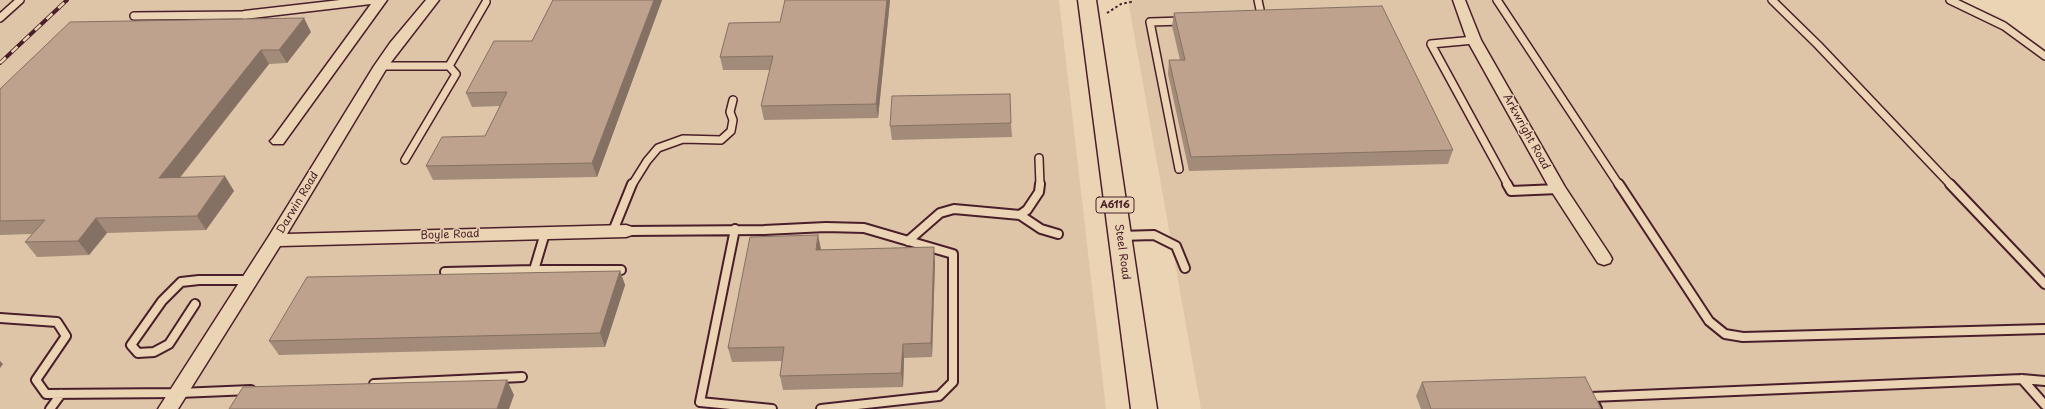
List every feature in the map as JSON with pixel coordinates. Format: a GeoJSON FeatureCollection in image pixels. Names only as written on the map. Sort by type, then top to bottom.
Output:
{"type":"FeatureCollection","features":[{"type":"Feature","properties":{"kind":"main road","name":"Steel Road"},"geometry":{"type":"LineString","coordinates":[[1087,0],[1144,409]]}},
{"type":"Feature","properties":{"kind":"street"},"geometry":{"type":"LineString","coordinates":[[244,15],[373,0]]}},
{"type":"Feature","properties":{"kind":"street"},"geometry":{"type":"LineString","coordinates":[[278,141],[381,0]]}},
{"type":"Feature","properties":{"kind":"street","name":"Darwin Road"},"geometry":{"type":"LineString","coordinates":[[168,409],[275,240],[381,66],[395,46],[433,0]]}},
{"type":"Feature","properties":{"kind":"street","name":"Arkwright Road"},"geometry":{"type":"LineString","coordinates":[[1458,0],[1474,40],[1558,189],[1604,259]]}},
{"type":"Feature","properties":{"kind":"street","name":"Boyle Road"},"geometry":{"type":"LineString","coordinates":[[275,240],[619,231]]}},
{"type":"Feature","properties":{"kind":"lane"},"geometry":{"type":"LineString","coordinates":[[0,18],[20,0]]}},
{"type":"Feature","properties":{"kind":"lane"},"geometry":{"type":"LineString","coordinates":[[1254,20],[1262,19],[1258,0]]}},
{"type":"Feature","properties":{"kind":"lane"},"geometry":{"type":"LineString","coordinates":[[1497,0],[1705,315],[1725,334],[1743,337],[2045,329]]}},
{"type":"Feature","properties":{"kind":"lane"},"geometry":{"type":"LineString","coordinates":[[1772,0],[1818,45],[2045,284]]}},
{"type":"Feature","properties":{"kind":"lane"},"geometry":{"type":"LineString","coordinates":[[1950,0],[2004,26],[2045,56]]}},
{"type":"Feature","properties":{"kind":"lane"},"geometry":{"type":"LineString","coordinates":[[449,66],[486,2]]}},
{"type":"Feature","properties":{"kind":"lane"},"geometry":{"type":"LineString","coordinates":[[134,16],[244,15]]}},
{"type":"Feature","properties":{"kind":"lane"},"geometry":{"type":"LineString","coordinates":[[1179,169],[1150,22],[1195,21]]}},
{"type":"Feature","properties":{"kind":"lane"},"geometry":{"type":"LineString","coordinates":[[1474,40],[1431,44],[1511,191],[1558,189]]}},
{"type":"Feature","properties":{"kind":"lane"},"geometry":{"type":"LineString","coordinates":[[381,66],[449,66],[456,74],[405,160]]}},
{"type":"Feature","properties":{"kind":"lane"},"geometry":{"type":"LineString","coordinates":[[733,100],[730,112],[733,120],[731,131],[721,140],[683,139],[658,148],[647,161],[630,188],[619,231],[864,228],[953,254],[953,382],[938,396],[821,409]]}},
{"type":"Feature","properties":{"kind":"lane"},"geometry":{"type":"LineString","coordinates":[[1020,214],[1027,210],[1038,192],[1041,177],[1038,158]]}},
{"type":"Feature","properties":{"kind":"lane"},"geometry":{"type":"LineString","coordinates":[[908,241],[940,213],[954,209],[1020,214],[1041,229],[1058,234]]}},
{"type":"Feature","properties":{"kind":"lane"},"geometry":{"type":"LineString","coordinates":[[735,229],[700,402],[772,409]]}},
{"type":"Feature","properties":{"kind":"lane"},"geometry":{"type":"LineString","coordinates":[[534,270],[545,233]]}},
{"type":"Feature","properties":{"kind":"lane"},"geometry":{"type":"LineString","coordinates":[[1119,236],[1154,235],[1165,240],[1176,246],[1184,268]]}},
{"type":"Feature","properties":{"kind":"lane"},"geometry":{"type":"LineString","coordinates":[[445,272],[621,270]]}},
{"type":"Feature","properties":{"kind":"lane"},"geometry":{"type":"LineString","coordinates":[[195,304],[169,344],[154,352],[138,353],[131,345],[162,301],[181,282],[199,280],[249,280]]}},
{"type":"Feature","properties":{"kind":"lane"},"geometry":{"type":"LineString","coordinates":[[0,318],[57,322],[66,336],[36,380],[46,394],[178,393],[261,389]]}},
{"type":"Feature","properties":{"kind":"lane"},"geometry":{"type":"LineString","coordinates":[[364,384],[522,377]]}},
{"type":"Feature","properties":{"kind":"lane"},"geometry":{"type":"LineString","coordinates":[[1597,409],[1591,396],[2022,379],[2045,381]]}},
{"type":"Feature","properties":{"kind":"lane"},"geometry":{"type":"LineString","coordinates":[[2022,379],[2045,405]]}},
{"type":"Feature","properties":{"kind":"lane"},"geometry":{"type":"LineString","coordinates":[[50,409],[61,394]]}},
{"type":"Feature","properties":{"kind":"shaded area"},"geometry":{"type":"Polygon","coordinates":[[[0,0],[1059,0],[1106,409],[0,409],[0,0]]]}},
{"type":"Feature","properties":{"kind":"shaded area"},"geometry":{"type":"Polygon","coordinates":[[[1128,0],[1961,0],[2002,18],[2045,50],[2045,409],[1201,409],[1128,0]]]}},
{"type":"Feature","properties":{"kind":"building"},"geometry":{"type":"Polygon","coordinates":[[[553,0],[654,0],[592,163],[426,166],[442,137],[485,136],[507,92],[466,93],[494,41],[532,41],[553,0]]]}},
{"type":"Feature","properties":{"kind":"building"},"geometry":{"type":"Polygon","coordinates":[[[785,0],[887,0],[876,104],[761,106],[773,56],[720,57],[729,23],[780,22],[785,0]]]}},
{"type":"Feature","properties":{"kind":"building"},"geometry":{"type":"Polygon","coordinates":[[[1382,6],[1453,150],[1191,157],[1169,60],[1185,60],[1174,13],[1382,6]]]}},
{"type":"Feature","properties":{"kind":"building"},"geometry":{"type":"Polygon","coordinates":[[[304,18],[279,50],[261,50],[159,178],[225,176],[197,216],[96,218],[78,241],[25,242],[45,220],[0,221],[0,89],[70,22],[304,18]]]}},
{"type":"Feature","properties":{"kind":"building"},"geometry":{"type":"Polygon","coordinates":[[[1010,94],[1011,123],[890,126],[892,96],[1010,94]]]}},
{"type":"Feature","properties":{"kind":"building"},"geometry":{"type":"Polygon","coordinates":[[[818,235],[816,250],[934,247],[931,343],[903,344],[901,373],[780,376],[784,347],[728,348],[750,237],[818,235]]]}},
{"type":"Feature","properties":{"kind":"building"},"geometry":{"type":"Polygon","coordinates":[[[620,271],[600,333],[269,341],[307,277],[620,271]]]}},
{"type":"Feature","properties":{"kind":"building"},"geometry":{"type":"Polygon","coordinates":[[[1585,377],[1601,409],[1431,409],[1422,382],[1585,377]]]}},
{"type":"Feature","properties":{"kind":"building"},"geometry":{"type":"Polygon","coordinates":[[[507,380],[497,409],[229,409],[243,387],[507,380]]]}},
{"type":"Feature","properties":{"kind":"railway"},"geometry":{"type":"LineString","coordinates":[[0,63],[67,0]]}}]}
